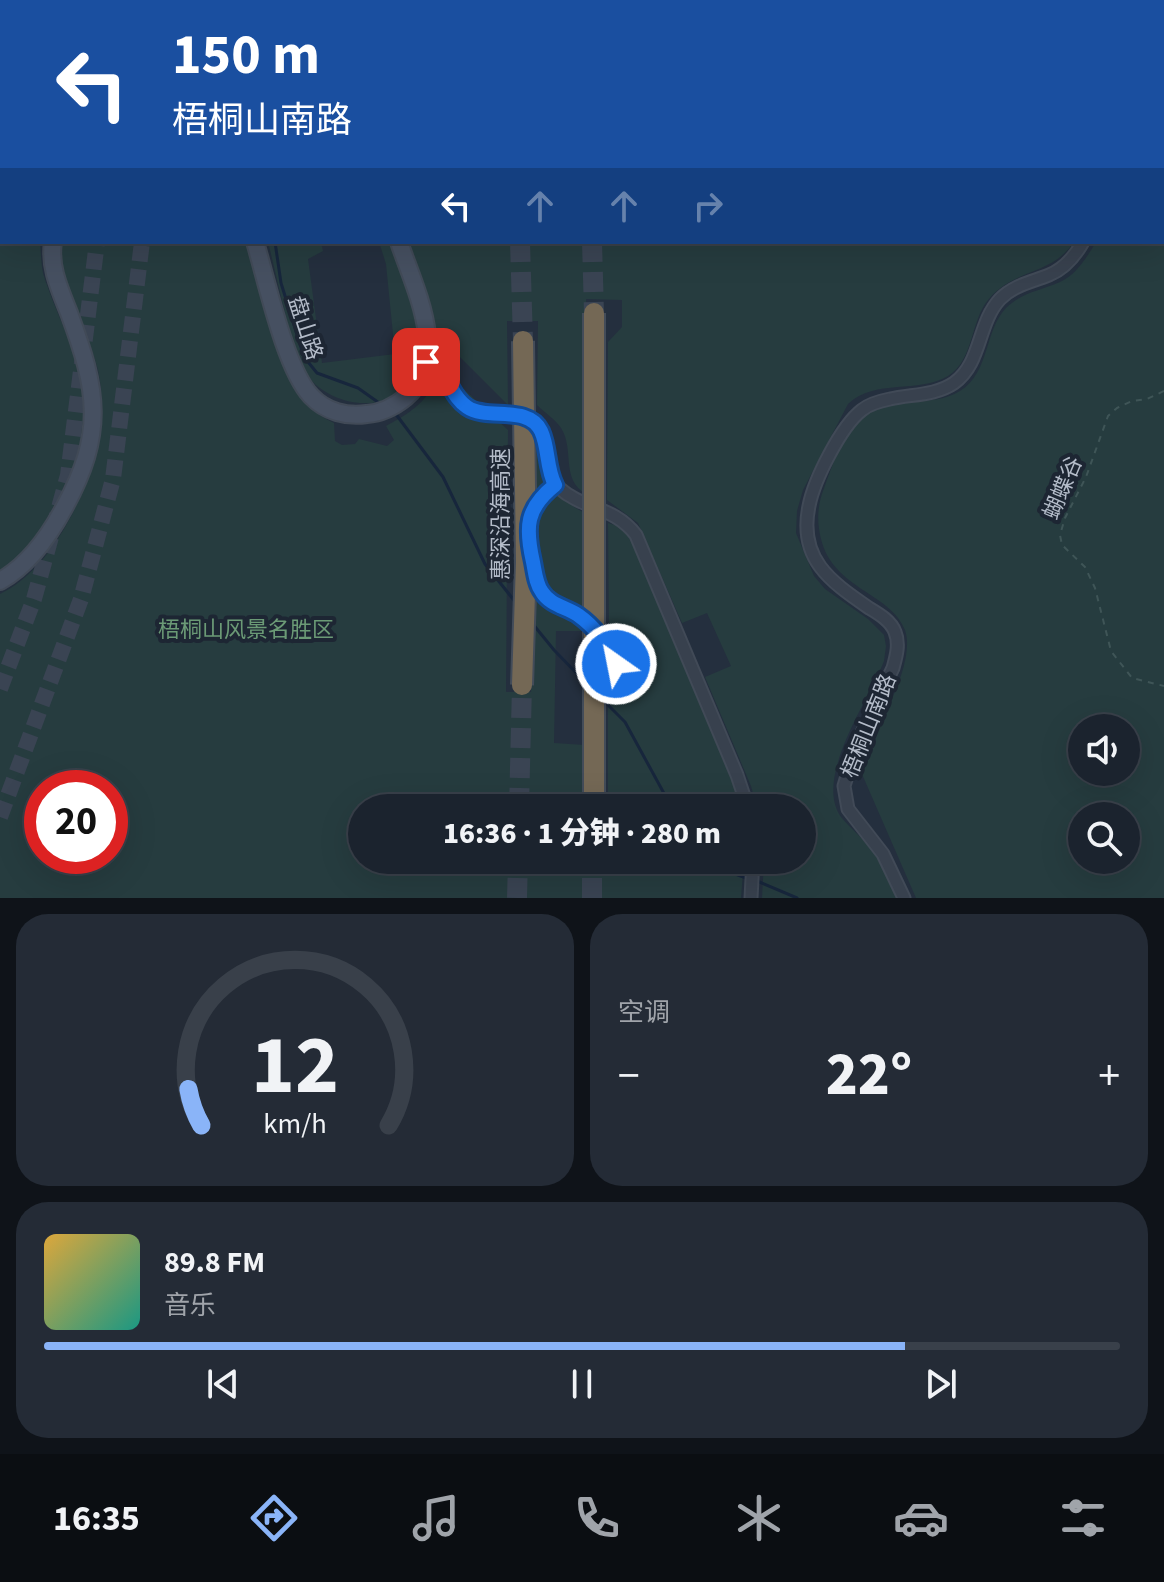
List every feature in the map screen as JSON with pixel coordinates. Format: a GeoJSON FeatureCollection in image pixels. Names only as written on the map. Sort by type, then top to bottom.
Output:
{"type":"FeatureCollection","features":[{"type":"Feature","properties":{"kind":"highway"},"geometry":{"type":"LineString","coordinates":[[594,313],[594,794]]}},
{"type":"Feature","properties":{"kind":"highway","name":"惠深沿海高速"},"geometry":{"type":"LineString","coordinates":[[522,685],[526,562],[523,341]]}},
{"type":"Feature","properties":{"kind":"main road"},"geometry":{"type":"LineString","coordinates":[[0,581],[28,559],[54,526],[81,474],[93,436],[94,399],[89,374],[53,266],[53,244]]}},
{"type":"Feature","properties":{"kind":"main road","name":"盘山路"},"geometry":{"type":"LineString","coordinates":[[256,244],[290,360],[302,384],[322,406],[359,415],[381,412],[411,392],[421,379],[426,362]]}},
{"type":"Feature","properties":{"kind":"main road"},"geometry":{"type":"LineString","coordinates":[[400,244],[426,328],[426,362]]}},
{"type":"Feature","properties":{"kind":"street","name":"梧桐山南路"},"geometry":{"type":"LineString","coordinates":[[904,898],[883,854],[848,809],[844,786],[857,743],[893,668],[897,655],[896,633],[883,617],[832,583],[824,574],[812,549],[809,504],[841,435],[863,409],[891,399],[933,393],[956,382],[972,362],[984,326],[1002,298],[1015,288],[1064,267],[1081,244]]}},
{"type":"Feature","properties":{"kind":"street"},"geometry":{"type":"LineString","coordinates":[[426,362],[446,376],[458,398],[467,407],[525,417],[534,422],[541,430],[555,485],[574,498],[617,516],[636,535],[743,794]]}},
{"type":"Feature","properties":{"kind":"street"},"geometry":{"type":"LineString","coordinates":[[751,897],[752,874]]}},
{"type":"Feature","properties":{"kind":"lane"},"geometry":{"type":"LineString","coordinates":[[555,485],[539,498],[531,513],[528,529],[536,579],[550,600],[578,615],[597,632],[623,678]]}},
{"type":"Feature","properties":{"kind":"path","name":"蝴蝶谷"},"geometry":{"type":"LineString","coordinates":[[1164,391],[1147,399],[1132,401],[1108,416],[1086,477],[1060,535],[1062,545],[1085,567],[1095,588],[1111,651],[1132,678],[1164,686]]}},
{"type":"Feature","properties":{"kind":"green space"},"geometry":{"type":"Polygon","coordinates":[[[0,244],[40,244],[43,273],[80,371],[86,411],[85,432],[71,471],[42,527],[0,571],[0,244]]]}},
{"type":"Feature","properties":{"kind":"green space","name":"梧桐山风景名胜区"},"geometry":{"type":"Polygon","coordinates":[[[60,244],[248,244],[288,377],[307,404],[334,423],[335,441],[342,445],[355,444],[359,439],[387,446],[394,440],[386,426],[420,403],[432,389],[442,369],[508,430],[506,692],[531,692],[535,605],[534,422],[548,431],[560,489],[573,506],[585,513],[585,631],[556,631],[554,743],[584,745],[583,794],[348,794],[348,874],[743,874],[741,898],[0,898],[0,594],[24,578],[46,555],[65,528],[92,464],[99,430],[101,399],[98,370],[61,274],[60,244]]]}},
{"type":"Feature","properties":{"kind":"green space"},"geometry":{"type":"Polygon","coordinates":[[[269,244],[321,244],[323,251],[308,259],[322,363],[395,354],[386,264],[380,244],[391,244],[410,299],[418,341],[410,378],[397,392],[368,403],[356,403],[327,393],[309,378],[291,333],[269,244]]]}},
{"type":"Feature","properties":{"kind":"green space"},"geometry":{"type":"Polygon","coordinates":[[[408,244],[1072,244],[1055,261],[1009,282],[988,300],[963,360],[948,376],[924,384],[871,391],[848,404],[803,490],[797,511],[796,533],[814,576],[825,589],[868,619],[884,635],[884,661],[838,761],[834,801],[841,817],[879,861],[898,898],[762,898],[763,874],[816,874],[816,794],[753,794],[705,677],[731,666],[707,613],[682,623],[638,523],[607,500],[608,342],[622,327],[622,300],[586,299],[586,494],[573,480],[561,428],[537,405],[538,321],[507,321],[508,405],[446,343],[437,341],[434,322],[408,244]]]}},
{"type":"Feature","properties":{"kind":"green space"},"geometry":{"type":"Polygon","coordinates":[[[1095,244],[1164,244],[1164,898],[916,898],[858,765],[900,679],[907,644],[905,630],[888,607],[849,580],[827,556],[819,527],[821,497],[847,434],[862,416],[882,406],[937,399],[960,391],[977,373],[994,328],[1006,308],[1025,295],[1071,275],[1095,244]]]}},
{"type":"Feature","properties":{"kind":"green space"},"geometry":{"type":"Polygon","coordinates":[[[608,523],[622,529],[633,540],[729,766],[736,794],[608,794],[608,661],[616,679],[629,672],[609,636],[608,523]]]}},
{"type":"Feature","properties":{"kind":"waterway"},"geometry":{"type":"LineString","coordinates":[[275,244],[281,283],[304,357],[317,373],[358,388],[382,405]]}},
{"type":"Feature","properties":{"kind":"waterway"},"geometry":{"type":"LineString","coordinates":[[395,413],[443,477],[485,564],[517,604]]}},
{"type":"Feature","properties":{"kind":"waterway"},"geometry":{"type":"LineString","coordinates":[[532,623],[585,682]]}},
{"type":"Feature","properties":{"kind":"waterway"},"geometry":{"type":"LineString","coordinates":[[602,699],[625,722],[664,794]]}},
{"type":"Feature","properties":{"kind":"waterway"},"geometry":{"type":"LineString","coordinates":[[735,874],[749,879]]}},
{"type":"Feature","properties":{"kind":"waterway"},"geometry":{"type":"LineString","coordinates":[[757,881],[797,898]]}},
{"type":"Feature","properties":{"kind":"tunnel"},"geometry":{"type":"LineString","coordinates":[[0,689],[34,599],[68,475],[97,244]]}},
{"type":"Feature","properties":{"kind":"tunnel"},"geometry":{"type":"LineString","coordinates":[[0,817],[81,599],[113,479],[142,244]]}},
{"type":"Feature","properties":{"kind":"tunnel"},"geometry":{"type":"LineString","coordinates":[[520,244],[523,341]]}},
{"type":"Feature","properties":{"kind":"tunnel"},"geometry":{"type":"LineString","coordinates":[[592,244],[594,313]]}},
{"type":"Feature","properties":{"kind":"tunnel"},"geometry":{"type":"LineString","coordinates":[[519,794],[522,685]]}},
{"type":"Feature","properties":{"kind":"tunnel"},"geometry":{"type":"LineString","coordinates":[[517,898],[518,874]]}},
{"type":"Feature","properties":{"kind":"tunnel"},"geometry":{"type":"LineString","coordinates":[[592,874],[592,898]]}},
{"type":"Feature","properties":{"kind":"route"},"geometry":{"type":"LineString","coordinates":[[426,362],[446,376],[458,398],[467,407],[525,417],[541,430],[555,485],[539,498],[531,513],[529,544],[536,579],[550,600],[578,615],[597,632],[616,664]]}}]}
